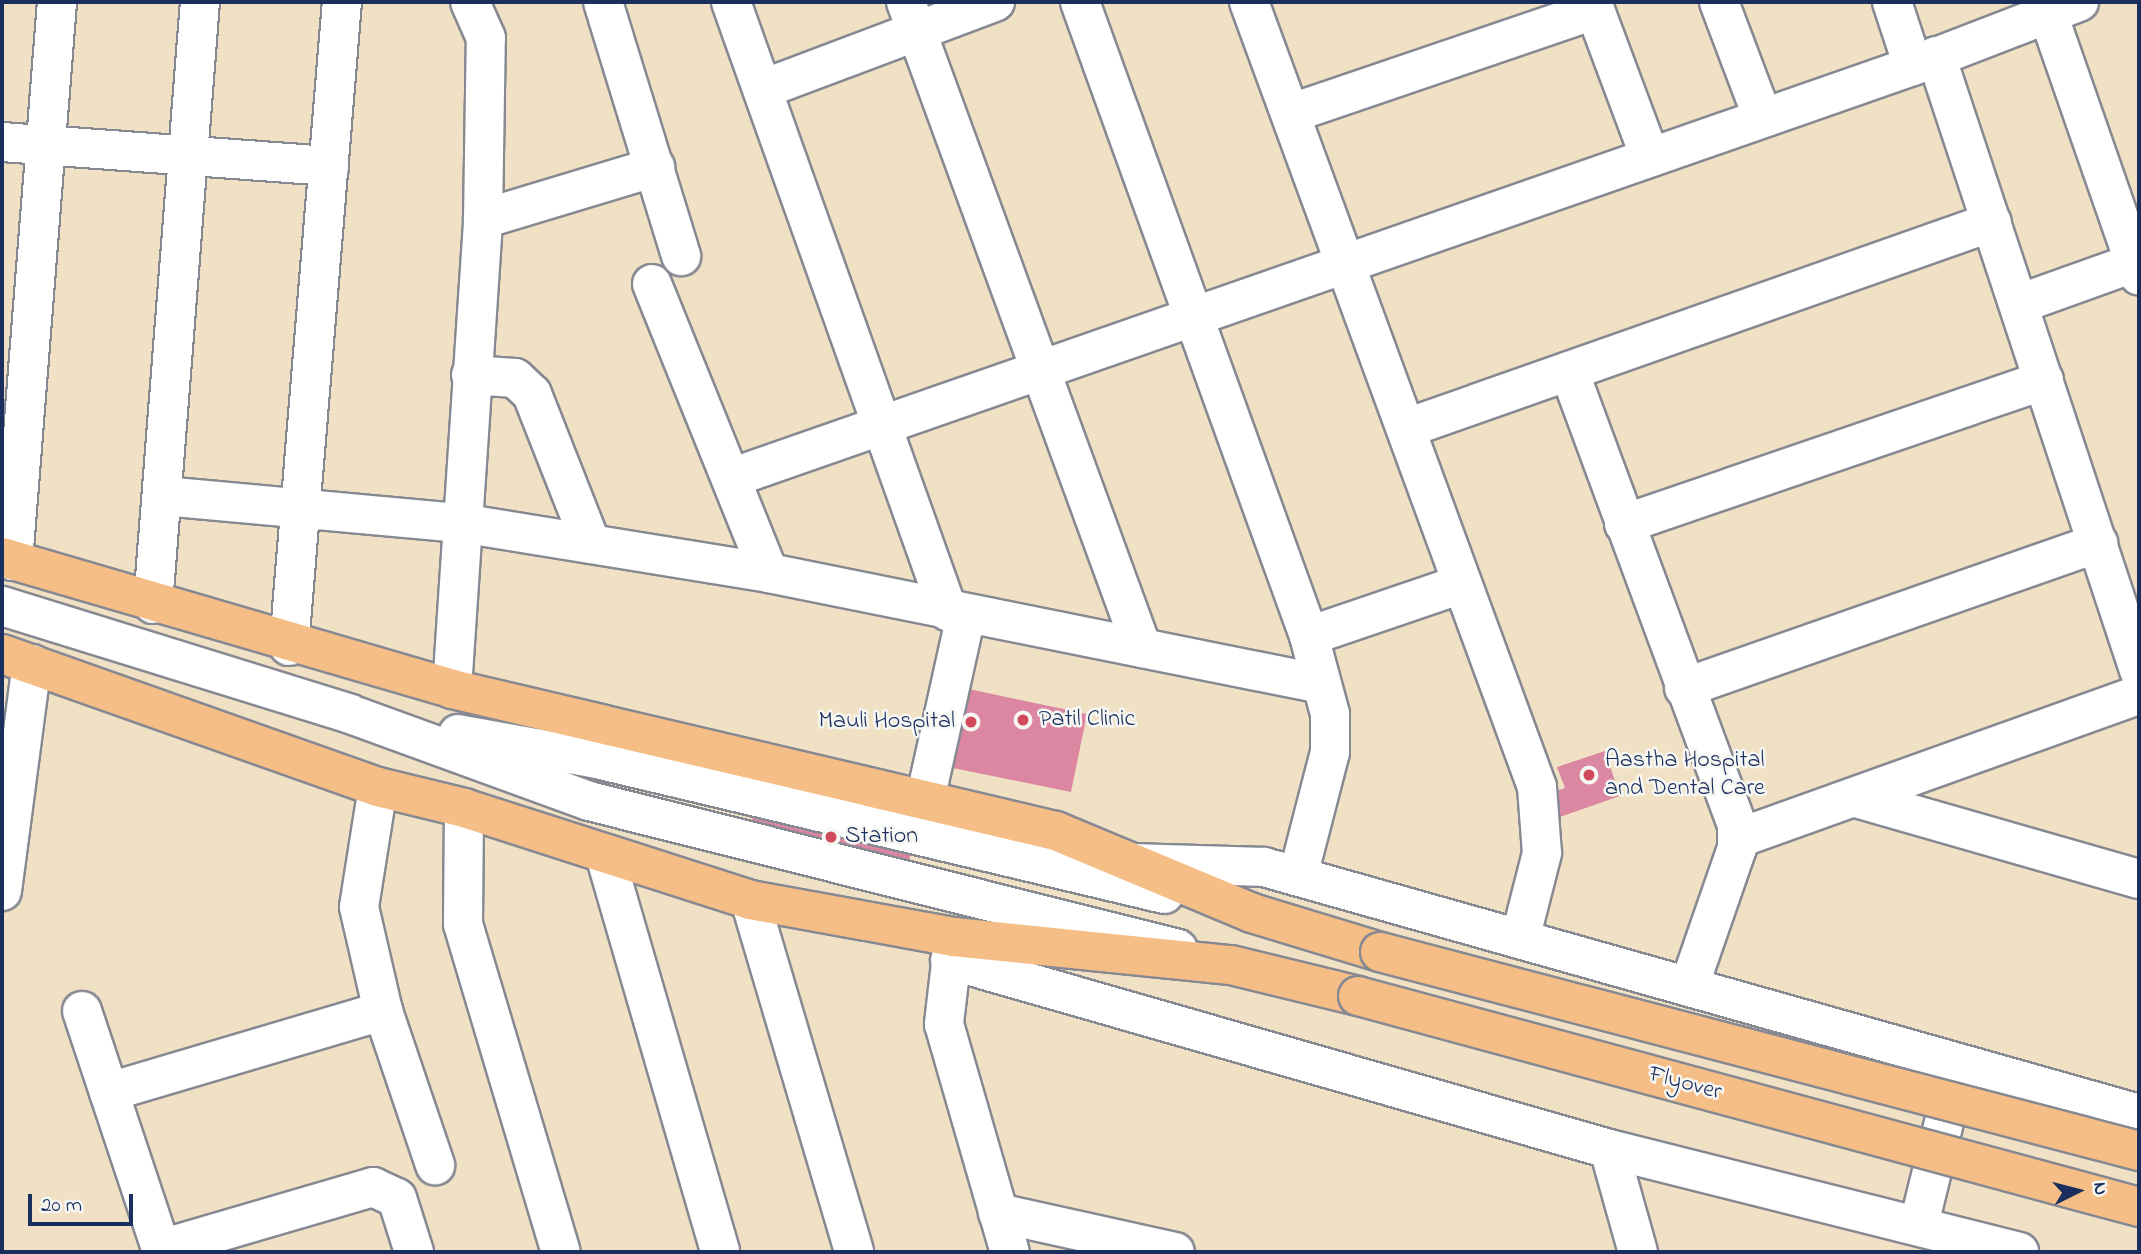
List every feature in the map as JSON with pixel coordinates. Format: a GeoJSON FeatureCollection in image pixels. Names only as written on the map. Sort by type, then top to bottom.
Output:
{"type":"FeatureCollection","features":[{"type":"Feature","properties":{"kind":"main road","name":"Flyover"},"geometry":{"type":"LineString","coordinates":[[8,559],[289,646],[452,689],[1056,831],[1252,913],[1380,951],[2139,1151]]}},
{"type":"Feature","properties":{"kind":"main road","name":"Flyover"},"geometry":{"type":"LineString","coordinates":[[17,659],[378,787],[464,808],[750,900],[952,949],[1230,965],[1358,996],[2139,1207]]}},
{"type":"Feature","properties":{"kind":"street"},"geometry":{"type":"LineString","coordinates":[[8,559],[57,2]]}},
{"type":"Feature","properties":{"kind":"street"},"geometry":{"type":"LineString","coordinates":[[153,604],[200,2]]}},
{"type":"Feature","properties":{"kind":"street"},"geometry":{"type":"LineString","coordinates":[[289,646],[342,2]]}},
{"type":"Feature","properties":{"kind":"street"},"geometry":{"type":"LineString","coordinates":[[452,689],[483,219],[486,38],[470,2]]}},
{"type":"Feature","properties":{"kind":"street"},"geometry":{"type":"LineString","coordinates":[[603,2],[681,256]]}},
{"type":"Feature","properties":{"kind":"street"},"geometry":{"type":"LineString","coordinates":[[731,2],[880,427],[957,613],[925,800]]}},
{"type":"Feature","properties":{"kind":"street"},"geometry":{"type":"LineString","coordinates":[[763,89],[911,16],[995,2]]}},
{"type":"Feature","properties":{"kind":"street"},"geometry":{"type":"LineString","coordinates":[[1080,2],[1309,636],[1321,684],[1330,752],[1298,876]]}},
{"type":"Feature","properties":{"kind":"street"},"geometry":{"type":"LineString","coordinates":[[1249,2],[1348,264],[1544,814],[1542,853],[1520,939]]}},
{"type":"Feature","properties":{"kind":"street"},"geometry":{"type":"LineString","coordinates":[[1719,2],[1762,116]]}},
{"type":"Feature","properties":{"kind":"street"},"geometry":{"type":"LineString","coordinates":[[1892,2],[1925,61],[1992,222],[2139,670]]}},
{"type":"Feature","properties":{"kind":"street"},"geometry":{"type":"LineString","coordinates":[[731,478],[1925,61],[2067,5],[2138,266],[2019,304]]}},
{"type":"Feature","properties":{"kind":"street"},"geometry":{"type":"LineString","coordinates":[[1292,113],[1593,6],[1650,157]]}},
{"type":"Feature","properties":{"kind":"street"},"geometry":{"type":"LineString","coordinates":[[911,16],[1142,648]]}},
{"type":"Feature","properties":{"kind":"street"},"geometry":{"type":"LineString","coordinates":[[2,142],[329,166]]}},
{"type":"Feature","properties":{"kind":"street"},"geometry":{"type":"LineString","coordinates":[[483,219],[655,167]]}},
{"type":"Feature","properties":{"kind":"street"},"geometry":{"type":"LineString","coordinates":[[1407,428],[1992,222]]}},
{"type":"Feature","properties":{"kind":"street"},"geometry":{"type":"LineString","coordinates":[[652,284],[769,573]]}},
{"type":"Feature","properties":{"kind":"street"},"geometry":{"type":"LineString","coordinates":[[1569,371],[1739,838],[1689,987]]}},
{"type":"Feature","properties":{"kind":"street"},"geometry":{"type":"LineString","coordinates":[[471,375],[514,378],[532,394],[591,544]]}},
{"type":"Feature","properties":{"kind":"street"},"geometry":{"type":"LineString","coordinates":[[1624,524],[2044,380]]}},
{"type":"Feature","properties":{"kind":"street"},"geometry":{"type":"LineString","coordinates":[[163,496],[301,506],[461,523],[591,544],[769,573],[957,613],[1321,684]]}},
{"type":"Feature","properties":{"kind":"street"},"geometry":{"type":"LineString","coordinates":[[1684,688],[2098,543]]}},
{"type":"Feature","properties":{"kind":"street"},"geometry":{"type":"LineString","coordinates":[[1309,636],[1462,584]]}},
{"type":"Feature","properties":{"kind":"street"},"geometry":{"type":"LineString","coordinates":[[2,606],[349,714],[589,800],[1036,909],[1230,965]]}},
{"type":"Feature","properties":{"kind":"street"},"geometry":{"type":"LineString","coordinates":[[2,891],[17,659]]}},
{"type":"Feature","properties":{"kind":"street"},"geometry":{"type":"LineString","coordinates":[[1739,838],[2139,695]]}},
{"type":"Feature","properties":{"kind":"street"},"geometry":{"type":"LineString","coordinates":[[349,714],[597,759],[1252,913]]}},
{"type":"Feature","properties":{"kind":"street"},"geometry":{"type":"LineString","coordinates":[[378,787],[359,907],[383,1011],[435,1166]]}},
{"type":"Feature","properties":{"kind":"street"},"geometry":{"type":"LineString","coordinates":[[1856,798],[2139,879]]}},
{"type":"Feature","properties":{"kind":"street"},"geometry":{"type":"LineString","coordinates":[[464,808],[463,924],[561,1252]]}},
{"type":"Feature","properties":{"kind":"street"},"geometry":{"type":"LineString","coordinates":[[605,855],[720,1252]]}},
{"type":"Feature","properties":{"kind":"street"},"geometry":{"type":"LineString","coordinates":[[1131,863],[1264,867],[2139,1114]]}},
{"type":"Feature","properties":{"kind":"street"},"geometry":{"type":"LineString","coordinates":[[750,900],[854,1252]]}},
{"type":"Feature","properties":{"kind":"street"},"geometry":{"type":"LineString","coordinates":[[1010,1252],[944,1024],[952,949],[1609,1150],[1919,1224],[2020,1252]]}},
{"type":"Feature","properties":{"kind":"street"},"geometry":{"type":"LineString","coordinates":[[82,1011],[161,1251],[373,1187],[397,1198],[414,1252]]}},
{"type":"Feature","properties":{"kind":"street"},"geometry":{"type":"LineString","coordinates":[[109,1092],[383,1011]]}},
{"type":"Feature","properties":{"kind":"street"},"geometry":{"type":"LineString","coordinates":[[1919,1224],[1959,1063]]}},
{"type":"Feature","properties":{"kind":"street"},"geometry":{"type":"LineString","coordinates":[[1609,1150],[1637,1252]]}},
{"type":"Feature","properties":{"kind":"street"},"geometry":{"type":"LineString","coordinates":[[998,1213],[1175,1252]]}},
{"type":"Feature","properties":{"kind":"building"},"geometry":{"type":"Polygon","coordinates":[[[964,688],[1087,714],[1071,792],[948,767],[964,688]]]}},
{"type":"Feature","properties":{"kind":"building"},"geometry":{"type":"Polygon","coordinates":[[[1605,751],[1620,796],[1557,818],[1549,794],[1565,788],[1557,767],[1605,751]]]}},
{"type":"Feature","properties":{"kind":"building","name":"Station"},"geometry":{"type":"Polygon","coordinates":[[[756,803],[913,841],[907,872],[749,833],[756,803]]]}},
{"type":"Feature","properties":{"kind":"place","name":"Patil Clinic"},"geometry":{"type":"Point","coordinates":[1023,720]}},
{"type":"Feature","properties":{"kind":"place","name":"Mauli Hospital"},"geometry":{"type":"Point","coordinates":[971,722]}},
{"type":"Feature","properties":{"kind":"place","name":"Aastha Hospital and Dental Care"},"geometry":{"type":"Point","coordinates":[1589,775]}},
{"type":"Feature","properties":{"kind":"place","name":"Station"},"geometry":{"type":"Point","coordinates":[831,837]}}]}
